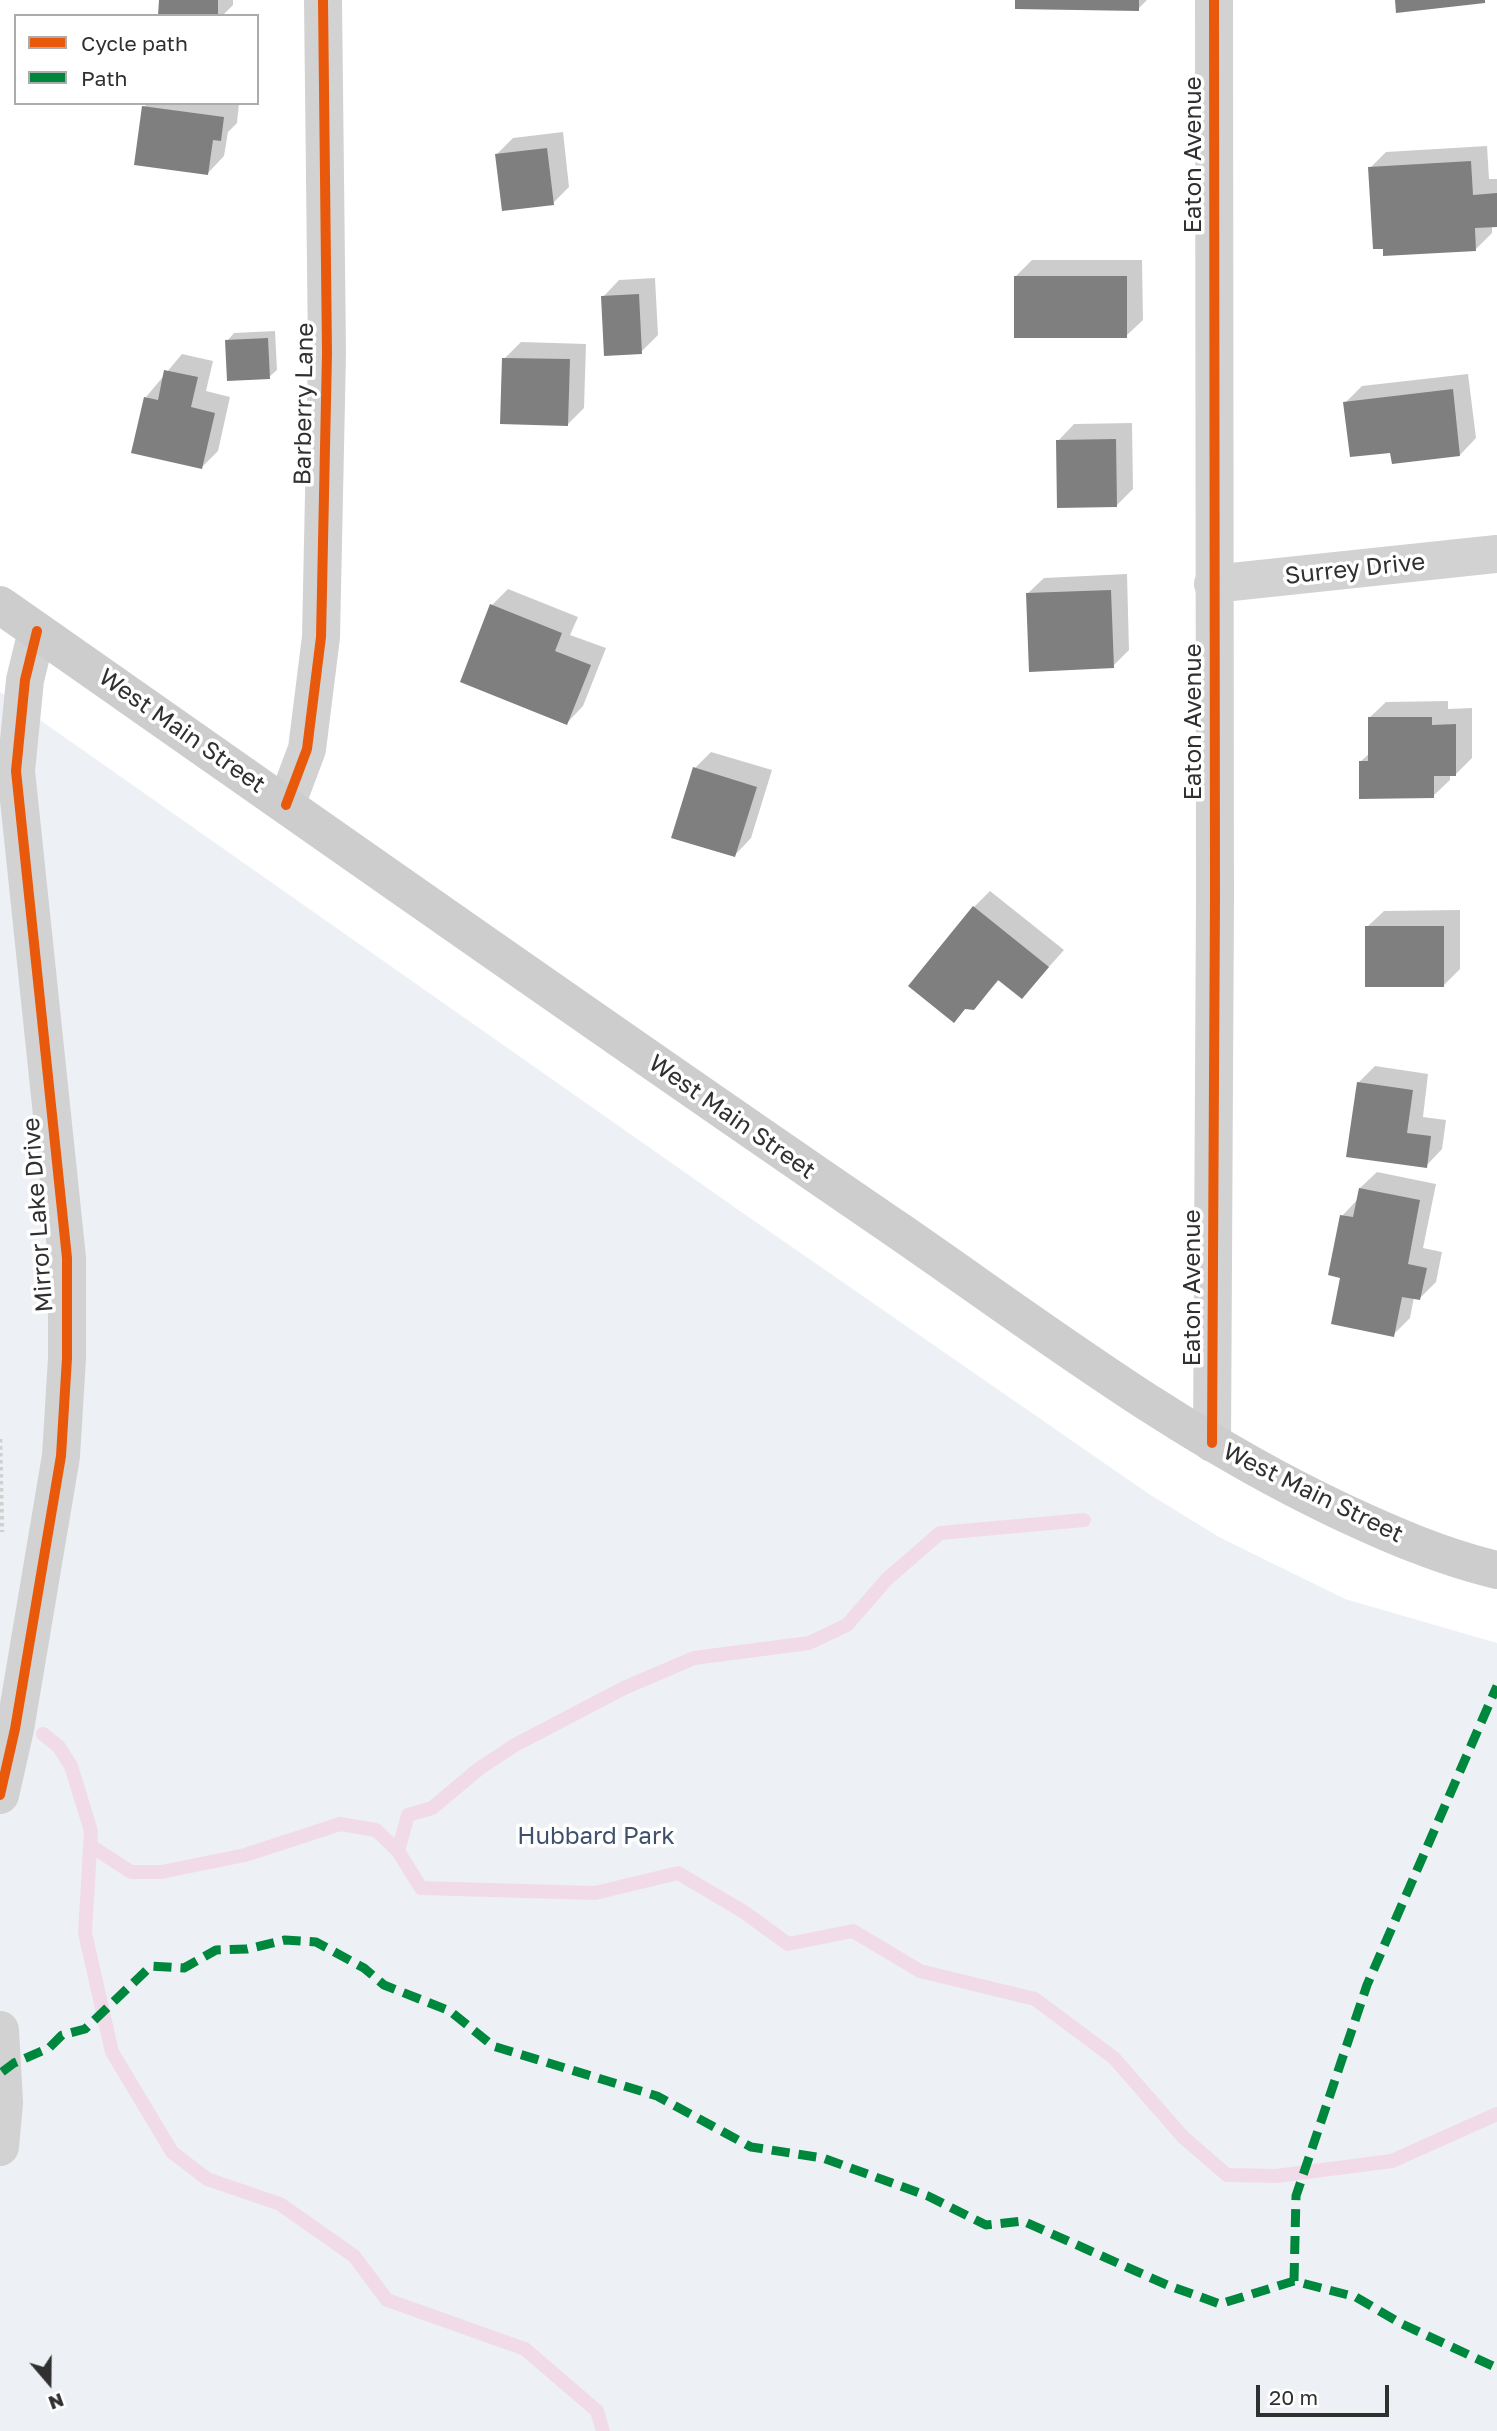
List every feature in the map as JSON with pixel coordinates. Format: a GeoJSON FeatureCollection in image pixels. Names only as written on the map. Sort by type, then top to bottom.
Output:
{"type":"FeatureCollection","features":[{"type":"Feature","properties":{"kind":"main road","name":"West Main Street"},"geometry":{"type":"LineString","coordinates":[[0,605],[732,1117],[1212,1443],[1304,1494],[1385,1533],[1471,1564],[1497,1570]]}},
{"type":"Feature","properties":{"kind":"street","name":"Barberry Lane"},"geometry":{"type":"LineString","coordinates":[[286,805],[307,749],[321,637],[327,353],[323,0]]}},
{"type":"Feature","properties":{"kind":"street","name":"Eaton Avenue"},"geometry":{"type":"LineString","coordinates":[[1212,1443],[1215,897],[1214,0]]}},
{"type":"Feature","properties":{"kind":"street","name":"Surrey Drive"},"geometry":{"type":"LineString","coordinates":[[1213,584],[1497,554]]}},
{"type":"Feature","properties":{"kind":"street","name":"Mirror Lake Drive"},"geometry":{"type":"LineString","coordinates":[[0,1795],[15,1729],[61,1455],[67,1358],[67,1258],[16,771],[25,680],[37,631]]}},
{"type":"Feature","properties":{"kind":"street"},"geometry":{"type":"LineString","coordinates":[[0,2030],[5,2102],[0,2147]]}},
{"type":"Feature","properties":{"kind":"path"},"geometry":{"type":"LineString","coordinates":[[0,1439],[2,1541]]}},
{"type":"Feature","properties":{"kind":"green space","name":"Hubbard Park"},"geometry":{"type":"Polygon","coordinates":[[[0,692],[1149,1494],[1219,1537],[1345,1599],[1497,1643],[1497,2431],[0,2431],[0,692]]]}},
{"type":"Feature","properties":{"kind":"building"},"geometry":{"type":"Polygon","coordinates":[[[159,0],[218,0],[218,14],[158,14],[159,0]]]}},
{"type":"Feature","properties":{"kind":"building"},"geometry":{"type":"Polygon","coordinates":[[[1015,0],[1139,0],[1139,11],[1015,9],[1015,0]]]}},
{"type":"Feature","properties":{"kind":"building"},"geometry":{"type":"Polygon","coordinates":[[[1395,0],[1485,0],[1485,3],[1396,13],[1395,0]]]}},
{"type":"Feature","properties":{"kind":"building"},"geometry":{"type":"Polygon","coordinates":[[[142,106],[224,117],[221,141],[213,140],[208,175],[134,165],[142,106]]]}},
{"type":"Feature","properties":{"kind":"building"},"geometry":{"type":"Polygon","coordinates":[[[547,148],[554,205],[502,211],[495,154],[547,148]]]}},
{"type":"Feature","properties":{"kind":"building"},"geometry":{"type":"Polygon","coordinates":[[[1471,161],[1473,195],[1497,193],[1497,227],[1475,228],[1476,251],[1383,256],[1383,249],[1373,249],[1368,167],[1471,161]]]}},
{"type":"Feature","properties":{"kind":"building"},"geometry":{"type":"Polygon","coordinates":[[[1014,276],[1127,276],[1127,338],[1014,338],[1014,276]]]}},
{"type":"Feature","properties":{"kind":"building"},"geometry":{"type":"Polygon","coordinates":[[[639,294],[642,354],[604,356],[601,296],[639,294]]]}},
{"type":"Feature","properties":{"kind":"building"},"geometry":{"type":"Polygon","coordinates":[[[268,338],[270,379],[227,381],[225,340],[268,338]]]}},
{"type":"Feature","properties":{"kind":"building"},"geometry":{"type":"Polygon","coordinates":[[[502,358],[570,359],[568,426],[500,424],[502,358]]]}},
{"type":"Feature","properties":{"kind":"building"},"geometry":{"type":"Polygon","coordinates":[[[164,370],[198,377],[191,407],[215,413],[202,469],[131,453],[144,397],[158,400],[164,370]]]}},
{"type":"Feature","properties":{"kind":"building"},"geometry":{"type":"Polygon","coordinates":[[[1453,389],[1460,456],[1392,464],[1390,453],[1350,457],[1343,402],[1453,389]]]}},
{"type":"Feature","properties":{"kind":"building"},"geometry":{"type":"Polygon","coordinates":[[[1116,439],[1117,507],[1057,508],[1056,440],[1116,439]]]}},
{"type":"Feature","properties":{"kind":"building"},"geometry":{"type":"Polygon","coordinates":[[[1111,590],[1114,668],[1029,672],[1026,593],[1111,590]]]}},
{"type":"Feature","properties":{"kind":"building"},"geometry":{"type":"Polygon","coordinates":[[[490,604],[562,633],[555,651],[591,665],[567,725],[460,682],[490,604]]]}},
{"type":"Feature","properties":{"kind":"building"},"geometry":{"type":"Polygon","coordinates":[[[1368,717],[1432,717],[1432,725],[1456,724],[1456,776],[1434,776],[1434,798],[1359,799],[1359,761],[1368,761],[1368,717]]]}},
{"type":"Feature","properties":{"kind":"building"},"geometry":{"type":"Polygon","coordinates":[[[693,767],[757,787],[735,857],[671,838],[693,767]]]}},
{"type":"Feature","properties":{"kind":"building"},"geometry":{"type":"Polygon","coordinates":[[[973,906],[1049,967],[1022,999],[998,980],[974,1010],[965,1009],[954,1023],[908,986],[973,906]]]}},
{"type":"Feature","properties":{"kind":"building"},"geometry":{"type":"Polygon","coordinates":[[[1365,926],[1444,926],[1444,987],[1365,987],[1365,926]]]}},
{"type":"Feature","properties":{"kind":"building"},"geometry":{"type":"Polygon","coordinates":[[[1357,1082],[1413,1090],[1407,1133],[1431,1136],[1427,1168],[1346,1157],[1357,1082]]]}},
{"type":"Feature","properties":{"kind":"building"},"geometry":{"type":"Polygon","coordinates":[[[1359,1188],[1420,1200],[1408,1264],[1427,1268],[1420,1300],[1402,1297],[1394,1337],[1331,1324],[1340,1278],[1328,1275],[1340,1215],[1353,1217],[1359,1188]]]}},
{"type":"Feature","properties":{"kind":"waterway"},"geometry":{"type":"LineString","coordinates":[[398,1851],[408,1815],[432,1808],[480,1768],[515,1745],[624,1688],[694,1658],[809,1643],[847,1625],[887,1579],[940,1533],[1084,1520]]}},
{"type":"Feature","properties":{"kind":"waterway"},"geometry":{"type":"LineString","coordinates":[[43,1734],[59,1747],[71,1766],[91,1831],[85,1933],[112,2052],[172,2152],[207,2179],[280,2204],[354,2256],[387,2300],[525,2349],[597,2411],[603,2431]]}},
{"type":"Feature","properties":{"kind":"waterway"},"geometry":{"type":"LineString","coordinates":[[91,1846],[131,1872],[161,1872],[245,1855],[340,1824],[376,1830],[398,1851],[421,1888],[595,1893],[678,1873],[744,1912],[788,1944],[853,1931],[920,1971],[1035,1999],[1114,2058],[1183,2137],[1227,2175],[1276,2176],[1392,2161],[1497,2114]]}},
{"type":"Feature","properties":{"kind":"marked path"},"geometry":{"type":"LineString","coordinates":[[1294,2281],[1296,2196],[1367,1985],[1497,1686]]}},
{"type":"Feature","properties":{"kind":"marked path"},"geometry":{"type":"LineString","coordinates":[[2,2072],[14,2063],[49,2048],[62,2035],[85,2029],[151,1966],[184,1968],[216,1950],[247,1949],[285,1940],[316,1942],[364,1968],[384,1985],[450,2011],[493,2046],[657,2096],[751,2147],[823,2158],[928,2196],[986,2225],[1023,2221],[1167,2285],[1220,2304],[1294,2281],[1356,2297],[1400,2323],[1497,2368]]}},
{"type":"Feature","properties":{"kind":"cycle path"},"geometry":{"type":"LineString","coordinates":[[286,805],[307,749],[321,637],[327,353],[323,0]]}},
{"type":"Feature","properties":{"kind":"cycle path"},"geometry":{"type":"LineString","coordinates":[[1212,1443],[1215,897],[1214,0]]}},
{"type":"Feature","properties":{"kind":"cycle path"},"geometry":{"type":"LineString","coordinates":[[0,1795],[15,1729],[61,1456],[67,1358],[67,1258],[16,771],[25,680],[37,631]]}}]}
